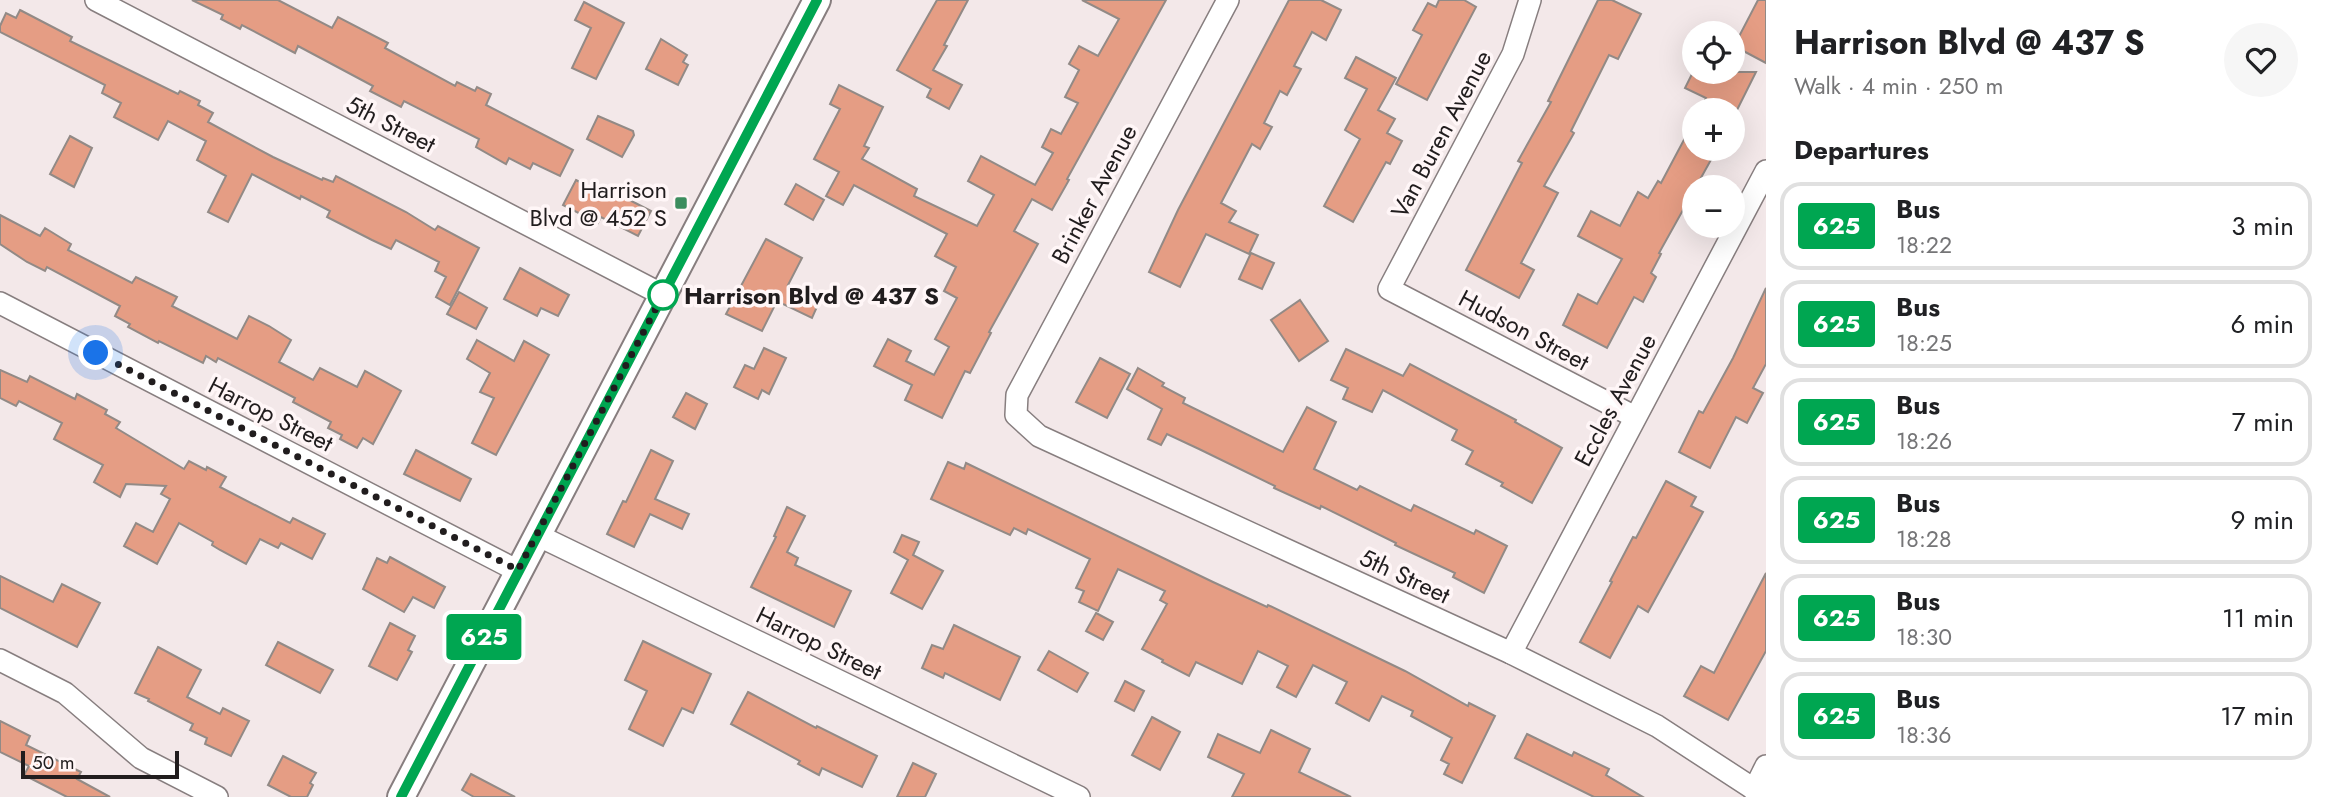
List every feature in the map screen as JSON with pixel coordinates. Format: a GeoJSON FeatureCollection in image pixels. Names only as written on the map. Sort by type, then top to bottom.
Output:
{"type":"FeatureCollection","features":[{"type":"Feature","properties":{"kind":"main road"},"geometry":{"type":"LineString","coordinates":[[401,797],[817,0]]}},
{"type":"Feature","properties":{"kind":"street","name":"5th Street"},"geometry":{"type":"LineString","coordinates":[[96,0],[663,295]]}},
{"type":"Feature","properties":{"kind":"street","name":"Brinker Avenue"},"geometry":{"type":"LineString","coordinates":[[1016,415],[1017,395],[1228,0]]}},
{"type":"Feature","properties":{"kind":"street","name":"Van Buren Avenue"},"geometry":{"type":"LineString","coordinates":[[1390,289],[1513,54],[1530,0]]}},
{"type":"Feature","properties":{"kind":"street","name":"Eccles Avenue"},"geometry":{"type":"LineString","coordinates":[[1511,653],[1766,171]]}},
{"type":"Feature","properties":{"kind":"street","name":"Hudson Street"},"geometry":{"type":"LineString","coordinates":[[1390,289],[1635,417]]}},
{"type":"Feature","properties":{"kind":"street","name":"Harrop Street"},"geometry":{"type":"LineString","coordinates":[[0,303],[518,570]]}},
{"type":"Feature","properties":{"kind":"street","name":"5th Street"},"geometry":{"type":"LineString","coordinates":[[1016,415],[1039,436],[1511,653],[1657,726],[1760,793]]}},
{"type":"Feature","properties":{"kind":"street","name":"Harrop Street"},"geometry":{"type":"LineString","coordinates":[[537,535],[1079,797]]}},
{"type":"Feature","properties":{"kind":"street"},"geometry":{"type":"LineString","coordinates":[[0,660],[65,693],[141,758],[217,797]]}},
{"type":"Feature","properties":{"kind":"street"},"geometry":{"type":"LineString","coordinates":[[1760,793],[1766,766]]}},
{"type":"Feature","properties":{"kind":"building"},"geometry":{"type":"Polygon","coordinates":[[[192,0],[278,0],[332,28],[338,17],[388,43],[385,48],[455,86],[457,82],[475,91],[477,87],[491,94],[486,105],[573,150],[560,176],[533,163],[530,169],[509,158],[506,164],[476,147],[479,139],[404,101],[401,107],[370,91],[373,86],[298,46],[295,53],[242,25],[240,29],[221,19],[223,15],[192,0]]]}},
{"type":"Feature","properties":{"kind":"building"},"geometry":{"type":"Polygon","coordinates":[[[937,0],[968,0],[933,70],[962,85],[949,109],[927,97],[931,89],[897,70],[937,0]]]}},
{"type":"Feature","properties":{"kind":"building"},"geometry":{"type":"Polygon","coordinates":[[[1082,0],[1166,0],[1052,210],[1032,199],[1014,231],[1038,244],[989,332],[991,333],[970,373],[965,371],[942,418],[905,400],[912,385],[874,366],[888,339],[911,351],[906,361],[934,375],[949,347],[935,339],[957,298],[944,291],[956,267],[935,256],[947,234],[854,185],[843,205],[826,196],[839,172],[814,159],[840,109],[830,104],[839,85],[883,107],[864,146],[869,148],[862,159],[917,189],[914,196],[977,226],[994,195],[968,181],[981,156],[1035,185],[1053,153],[1042,147],[1051,129],[1061,134],[1078,103],[1065,97],[1079,70],[1069,64],[1079,46],[1098,56],[1119,19],[1082,0]]]}},
{"type":"Feature","properties":{"kind":"building"},"geometry":{"type":"Polygon","coordinates":[[[1289,0],[1321,0],[1341,10],[1326,40],[1312,32],[1294,66],[1301,69],[1287,95],[1280,91],[1264,123],[1272,127],[1260,149],[1252,144],[1221,203],[1236,211],[1229,222],[1258,235],[1249,254],[1206,234],[1180,287],[1149,272],[1178,210],[1289,0]]]}},
{"type":"Feature","properties":{"kind":"building"},"geometry":{"type":"Polygon","coordinates":[[[1439,0],[1464,0],[1476,7],[1427,100],[1396,84],[1422,35],[1413,30],[1428,3],[1436,7],[1439,0]]]}},
{"type":"Feature","properties":{"kind":"building"},"geometry":{"type":"Polygon","coordinates":[[[1598,0],[1612,0],[1641,14],[1618,59],[1609,55],[1571,131],[1574,133],[1544,186],[1558,193],[1521,263],[1534,270],[1519,298],[1466,270],[1522,163],[1518,161],[1551,102],[1548,101],[1598,0]]]}},
{"type":"Feature","properties":{"kind":"building"},"geometry":{"type":"Polygon","coordinates":[[[1758,0],[1766,0],[1766,63],[1745,52],[1745,25],[1758,0]]]}},
{"type":"Feature","properties":{"kind":"building"},"geometry":{"type":"Polygon","coordinates":[[[584,2],[624,23],[596,79],[572,68],[591,28],[575,20],[584,2]]]}},
{"type":"Feature","properties":{"kind":"building"},"geometry":{"type":"Polygon","coordinates":[[[20,10],[72,37],[70,41],[178,94],[180,91],[200,101],[198,105],[213,113],[208,122],[273,157],[322,180],[323,178],[333,182],[336,176],[435,230],[438,226],[479,248],[450,305],[436,297],[446,277],[435,271],[439,262],[396,240],[391,249],[327,217],[330,211],[252,174],[228,222],[208,212],[226,176],[197,160],[206,141],[168,121],[158,140],[114,117],[121,103],[102,93],[105,85],[0,32],[6,13],[16,18],[20,10]]]}},
{"type":"Feature","properties":{"kind":"building"},"geometry":{"type":"Polygon","coordinates":[[[661,39],[687,55],[683,62],[688,65],[678,85],[646,69],[661,39]]]}},
{"type":"Feature","properties":{"kind":"building"},"geometry":{"type":"Polygon","coordinates":[[[1356,57],[1396,78],[1378,110],[1395,119],[1387,133],[1402,141],[1390,164],[1386,162],[1353,222],[1324,206],[1360,139],[1345,130],[1367,89],[1345,78],[1356,57]]]}},
{"type":"Feature","properties":{"kind":"building"},"geometry":{"type":"Polygon","coordinates":[[[1745,72],[1756,72],[1743,98],[1706,98],[1685,88],[1687,84],[1745,84],[1745,72]]]}},
{"type":"Feature","properties":{"kind":"building"},"geometry":{"type":"Polygon","coordinates":[[[598,116],[633,131],[634,135],[622,157],[587,139],[598,116]]]}},
{"type":"Feature","properties":{"kind":"building"},"geometry":{"type":"Polygon","coordinates":[[[70,136],[92,148],[74,187],[50,174],[70,136]]]}},
{"type":"Feature","properties":{"kind":"building"},"geometry":{"type":"Polygon","coordinates":[[[1682,144],[1682,161],[1710,161],[1702,175],[1682,175],[1682,212],[1651,273],[1656,277],[1643,302],[1634,297],[1607,348],[1563,325],[1578,294],[1597,304],[1622,259],[1578,236],[1591,211],[1620,226],[1638,192],[1648,198],[1658,181],[1661,183],[1682,144]]]}},
{"type":"Feature","properties":{"kind":"building"},"geometry":{"type":"Polygon","coordinates":[[[576,180],[607,197],[610,190],[651,211],[638,236],[601,217],[598,223],[563,205],[576,180]]]}},
{"type":"Feature","properties":{"kind":"building"},"geometry":{"type":"Polygon","coordinates":[[[796,184],[824,200],[813,220],[785,204],[796,184]]]}},
{"type":"Feature","properties":{"kind":"building"},"geometry":{"type":"Polygon","coordinates":[[[0,215],[40,236],[45,228],[71,244],[68,250],[132,283],[136,277],[177,297],[172,306],[237,339],[249,316],[269,326],[291,340],[279,362],[313,380],[320,368],[357,387],[365,371],[401,391],[373,444],[363,438],[357,448],[340,439],[342,435],[328,428],[331,422],[293,402],[295,398],[218,358],[216,362],[206,356],[203,363],[159,341],[158,343],[128,327],[130,324],[115,316],[120,306],[47,267],[45,271],[27,262],[0,244],[0,215]]]}},
{"type":"Feature","properties":{"kind":"building"},"geometry":{"type":"Polygon","coordinates":[[[766,239],[802,258],[788,285],[820,300],[812,318],[777,301],[762,331],[726,314],[766,239]]]}},
{"type":"Feature","properties":{"kind":"building"},"geometry":{"type":"Polygon","coordinates":[[[1251,253],[1274,263],[1262,289],[1239,279],[1251,253]]]}},
{"type":"Feature","properties":{"kind":"building"},"geometry":{"type":"Polygon","coordinates":[[[520,268],[569,295],[558,316],[541,308],[537,316],[504,299],[520,268]]]}},
{"type":"Feature","properties":{"kind":"building"},"geometry":{"type":"Polygon","coordinates":[[[1766,288],[1766,364],[1753,388],[1763,393],[1747,423],[1736,417],[1710,468],[1679,452],[1699,411],[1703,413],[1733,358],[1766,288]]]}},
{"type":"Feature","properties":{"kind":"building"},"geometry":{"type":"Polygon","coordinates":[[[459,292],[487,308],[476,329],[447,314],[459,292]]]}},
{"type":"Feature","properties":{"kind":"building"},"geometry":{"type":"Polygon","coordinates":[[[1300,300],[1328,341],[1299,361],[1271,320],[1300,300]]]}},
{"type":"Feature","properties":{"kind":"building"},"geometry":{"type":"Polygon","coordinates":[[[477,340],[514,361],[524,341],[549,355],[496,455],[472,443],[494,398],[480,392],[490,373],[467,359],[477,340]]]}},
{"type":"Feature","properties":{"kind":"building"},"geometry":{"type":"Polygon","coordinates":[[[764,348],[786,358],[769,394],[762,390],[758,399],[734,387],[745,365],[754,369],[764,348]]]}},
{"type":"Feature","properties":{"kind":"building"},"geometry":{"type":"Polygon","coordinates":[[[1346,349],[1403,376],[1410,364],[1516,420],[1515,422],[1562,448],[1532,503],[1501,486],[1503,483],[1466,464],[1473,451],[1452,440],[1457,430],[1383,390],[1372,412],[1343,399],[1348,388],[1331,380],[1346,349]]]}},
{"type":"Feature","properties":{"kind":"building"},"geometry":{"type":"Polygon","coordinates":[[[1100,358],[1130,374],[1107,418],[1076,402],[1100,358]]]}},
{"type":"Feature","properties":{"kind":"building"},"geometry":{"type":"Polygon","coordinates":[[[1138,368],[1164,383],[1162,386],[1185,398],[1183,403],[1283,452],[1307,407],[1336,422],[1314,469],[1357,490],[1360,486],[1411,511],[1414,505],[1474,534],[1476,530],[1507,546],[1484,593],[1453,577],[1455,573],[1395,545],[1396,543],[1321,506],[1320,509],[1274,488],[1275,486],[1167,434],[1161,445],[1148,439],[1162,409],[1127,389],[1138,368]]]}},
{"type":"Feature","properties":{"kind":"building"},"geometry":{"type":"Polygon","coordinates":[[[0,370],[27,382],[30,376],[75,399],[77,394],[107,410],[105,414],[120,422],[116,428],[184,469],[189,461],[206,470],[207,467],[226,477],[220,487],[290,523],[293,518],[325,534],[312,559],[281,543],[278,548],[260,539],[246,564],[179,523],[157,564],[124,546],[136,523],[153,532],[170,499],[161,494],[166,486],[126,484],[120,497],[94,482],[103,465],[54,439],[62,423],[19,401],[16,406],[0,398],[0,370]]]}},
{"type":"Feature","properties":{"kind":"building"},"geometry":{"type":"Polygon","coordinates":[[[686,393],[707,404],[695,429],[673,417],[686,393]]]}},
{"type":"Feature","properties":{"kind":"building"},"geometry":{"type":"Polygon","coordinates":[[[416,450],[471,479],[460,501],[404,474],[416,450]]]}},
{"type":"Feature","properties":{"kind":"building"},"geometry":{"type":"Polygon","coordinates":[[[651,450],[673,461],[655,499],[689,514],[682,529],[650,514],[634,547],[607,534],[651,450]]]}},
{"type":"Feature","properties":{"kind":"building"},"geometry":{"type":"Polygon","coordinates":[[[948,462],[964,469],[966,463],[1405,671],[1468,706],[1469,703],[1495,716],[1462,783],[1444,774],[1449,764],[1441,760],[1452,738],[1411,716],[1413,711],[1382,696],[1369,721],[1336,703],[1347,682],[1313,665],[1296,697],[1277,687],[1288,666],[1258,651],[1242,684],[1196,662],[1189,676],[1162,662],[1163,660],[1142,649],[1167,604],[1160,600],[1165,591],[1118,569],[1098,611],[1079,602],[1084,591],[1076,588],[1090,559],[1028,529],[1026,534],[1014,528],[1010,535],[931,499],[948,462]]]}},
{"type":"Feature","properties":{"kind":"building"},"geometry":{"type":"Polygon","coordinates":[[[1666,481],[1696,497],[1691,506],[1703,512],[1648,612],[1638,606],[1610,658],[1580,642],[1633,537],[1636,538],[1666,481]]]}},
{"type":"Feature","properties":{"kind":"building"},"geometry":{"type":"Polygon","coordinates":[[[787,507],[805,516],[787,552],[798,558],[795,565],[851,591],[834,627],[751,587],[776,537],[774,536],[787,507]]]}},
{"type":"Feature","properties":{"kind":"building"},"geometry":{"type":"Polygon","coordinates":[[[902,535],[919,542],[913,555],[943,571],[922,609],[891,593],[908,560],[894,552],[902,535]]]}},
{"type":"Feature","properties":{"kind":"building"},"geometry":{"type":"Polygon","coordinates":[[[390,557],[445,587],[434,608],[413,597],[404,612],[363,589],[377,558],[387,563],[390,557]]]}},
{"type":"Feature","properties":{"kind":"building"},"geometry":{"type":"Polygon","coordinates":[[[1766,573],[1766,651],[1728,720],[1684,696],[1701,666],[1714,673],[1766,573]]]}},
{"type":"Feature","properties":{"kind":"building"},"geometry":{"type":"Polygon","coordinates":[[[0,576],[53,602],[62,584],[100,603],[77,647],[0,608],[0,576]]]}},
{"type":"Feature","properties":{"kind":"building"},"geometry":{"type":"Polygon","coordinates":[[[1096,613],[1113,622],[1103,640],[1086,631],[1096,613]]]}},
{"type":"Feature","properties":{"kind":"building"},"geometry":{"type":"Polygon","coordinates":[[[390,623],[415,636],[408,650],[412,652],[397,680],[369,666],[390,623]]]}},
{"type":"Feature","properties":{"kind":"building"},"geometry":{"type":"Polygon","coordinates":[[[954,625],[1020,657],[1000,700],[945,673],[943,678],[922,668],[932,645],[943,649],[954,625]]]}},
{"type":"Feature","properties":{"kind":"building"},"geometry":{"type":"Polygon","coordinates":[[[643,641],[711,674],[693,713],[682,708],[663,746],[629,729],[647,691],[625,680],[643,641]]]}},
{"type":"Feature","properties":{"kind":"building"},"geometry":{"type":"Polygon","coordinates":[[[278,642],[333,670],[320,693],[266,665],[278,642]]]}},
{"type":"Feature","properties":{"kind":"building"},"geometry":{"type":"Polygon","coordinates":[[[158,647],[201,670],[187,697],[220,714],[223,708],[249,721],[231,756],[205,744],[207,738],[190,730],[193,724],[135,693],[158,647]]]}},
{"type":"Feature","properties":{"kind":"building"},"geometry":{"type":"Polygon","coordinates":[[[1049,651],[1088,673],[1077,692],[1038,670],[1049,651]]]}},
{"type":"Feature","properties":{"kind":"building"},"geometry":{"type":"Polygon","coordinates":[[[1125,681],[1144,691],[1134,711],[1115,701],[1125,681]]]}},
{"type":"Feature","properties":{"kind":"building"},"geometry":{"type":"Polygon","coordinates":[[[748,692],[877,756],[862,787],[822,768],[819,775],[798,764],[800,761],[731,724],[748,692]]]}},
{"type":"Feature","properties":{"kind":"building"},"geometry":{"type":"Polygon","coordinates":[[[1152,717],[1180,732],[1160,770],[1132,755],[1152,717]]]}},
{"type":"Feature","properties":{"kind":"building"},"geometry":{"type":"Polygon","coordinates":[[[0,721],[30,736],[26,745],[81,772],[77,779],[110,797],[67,797],[24,775],[29,766],[0,752],[0,721]]]}},
{"type":"Feature","properties":{"kind":"building"},"geometry":{"type":"Polygon","coordinates":[[[1271,730],[1310,749],[1299,772],[1351,797],[1232,797],[1244,774],[1208,757],[1218,734],[1260,753],[1271,730]]]}},
{"type":"Feature","properties":{"kind":"building"},"geometry":{"type":"Polygon","coordinates":[[[1527,734],[1572,756],[1574,752],[1609,769],[1606,775],[1643,797],[1594,797],[1515,758],[1527,734]]]}},
{"type":"Feature","properties":{"kind":"building"},"geometry":{"type":"Polygon","coordinates":[[[283,756],[316,773],[310,783],[313,785],[307,797],[291,797],[268,785],[283,756]]]}},
{"type":"Feature","properties":{"kind":"building"},"geometry":{"type":"Polygon","coordinates":[[[913,763],[936,774],[925,797],[897,797],[913,763]]]}},
{"type":"Feature","properties":{"kind":"building"},"geometry":{"type":"Polygon","coordinates":[[[471,774],[515,797],[474,797],[462,790],[471,774]]]}},
{"type":"Feature","properties":{"kind":"bus line","name":"625"},"geometry":{"type":"LineString","coordinates":[[401,797],[817,0]]}},
{"type":"Feature","properties":{"kind":"place","name":"Harrison Blvd @ 452 S"},"geometry":{"type":"Point","coordinates":[681,203]}},
{"type":"Feature","properties":{"kind":"place","name":"Harrison Blvd @ 437 S"},"geometry":{"type":"Point","coordinates":[663,295]}},
{"type":"Feature","properties":{"kind":"route"},"geometry":{"type":"LineString","coordinates":[[96,353],[518,570],[663,295]]}}]}
